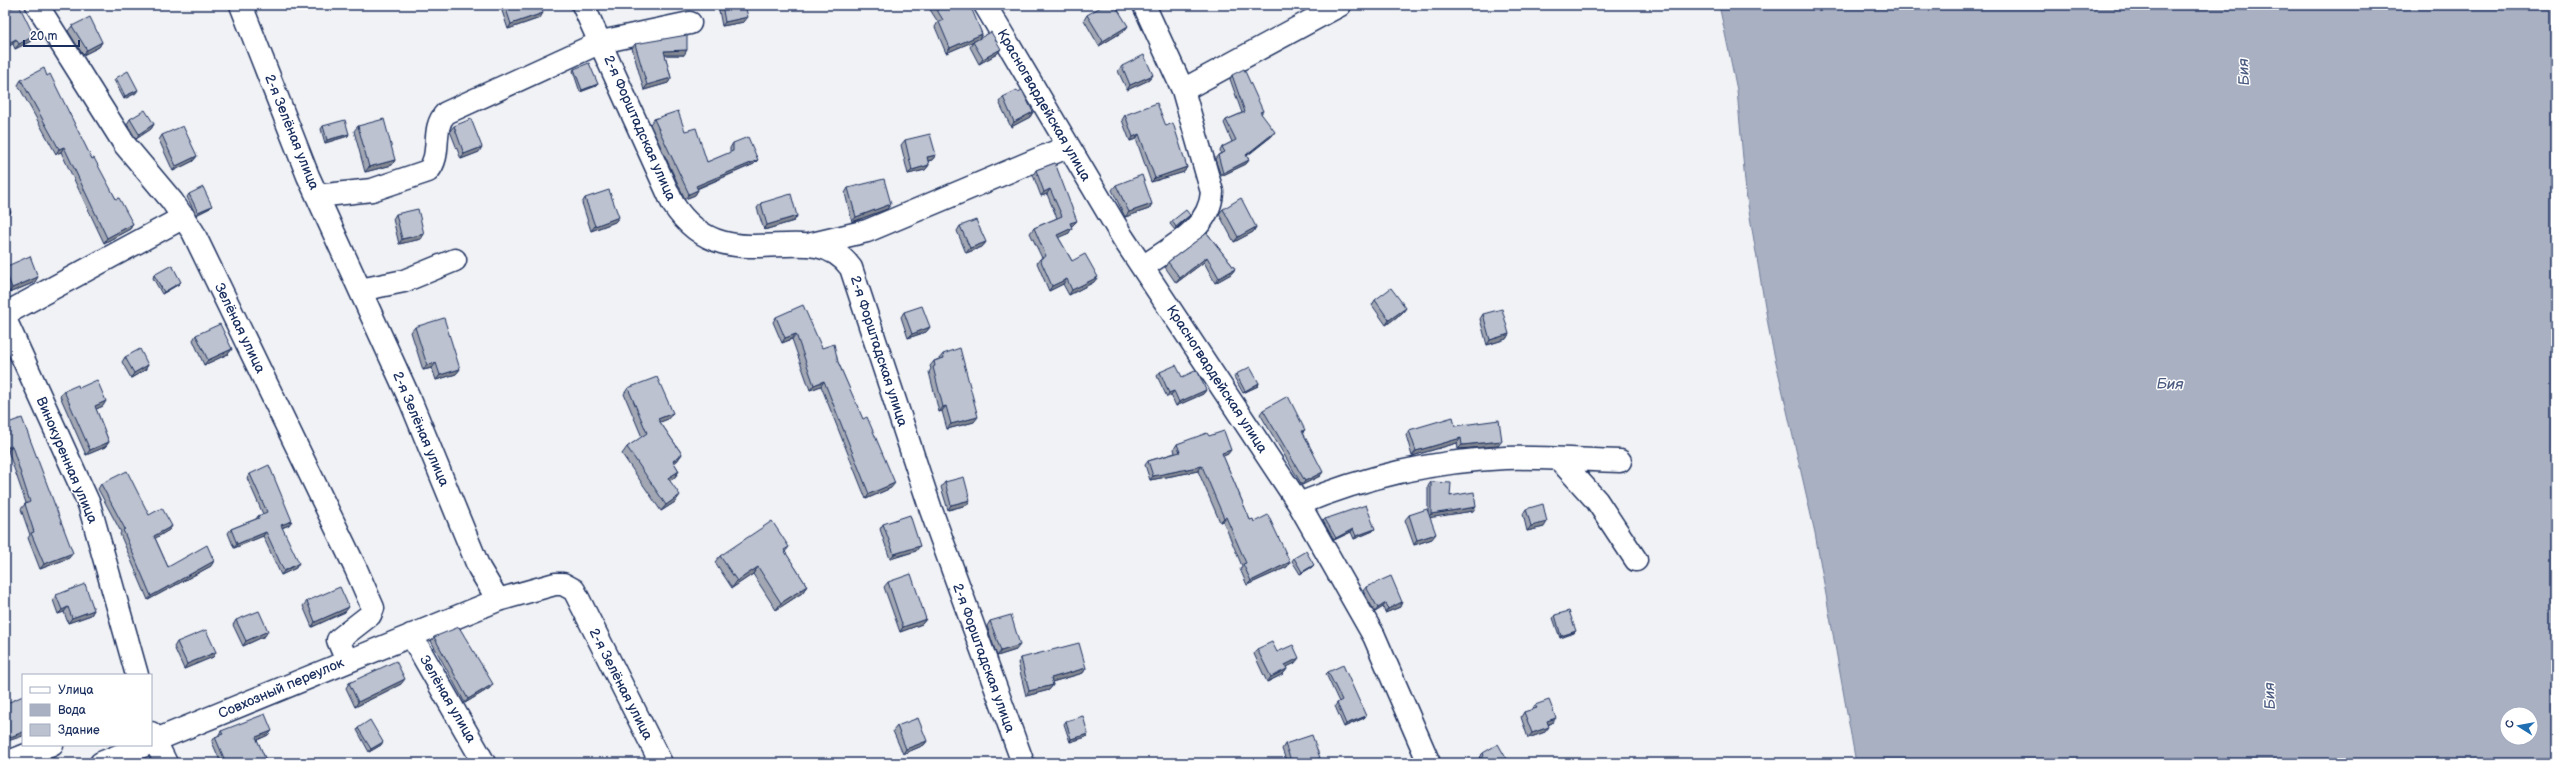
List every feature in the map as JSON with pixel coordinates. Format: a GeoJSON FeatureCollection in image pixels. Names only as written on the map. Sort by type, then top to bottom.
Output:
{"type":"FeatureCollection","features":[{"type":"Feature","properties":{"kind":"street","name":"Зелёная улица"},"geometry":{"type":"LineString","coordinates":[[37,5],[125,145],[184,217],[268,386],[373,608],[370,615],[338,640],[347,661]]}},
{"type":"Feature","properties":{"kind":"street","name":"2-я Зелёная улица"},"geometry":{"type":"LineString","coordinates":[[241,5],[318,196],[411,402],[479,568],[498,600],[555,584],[563,584],[574,590],[661,763]]}},
{"type":"Feature","properties":{"kind":"street","name":"2-я Форштадская улица"},"geometry":{"type":"LineString","coordinates":[[582,5],[601,42],[673,204],[682,218],[711,240],[728,245],[747,247],[812,244],[836,253],[845,260],[857,280],[931,510],[1023,763]]}},
{"type":"Feature","properties":{"kind":"street","name":"Красногвардейская улица"},"geometry":{"type":"LineString","coordinates":[[985,5],[1067,146],[1143,267],[1299,504],[1374,636],[1429,763]]}},
{"type":"Feature","properties":{"kind":"street"},"geometry":{"type":"LineString","coordinates":[[1143,267],[1199,226],[1210,208],[1212,192],[1183,90],[1144,5]]}},
{"type":"Feature","properties":{"kind":"street"},"geometry":{"type":"LineString","coordinates":[[1183,90],[1340,5]]}},
{"type":"Feature","properties":{"kind":"street"},"geometry":{"type":"LineString","coordinates":[[318,196],[372,190],[428,171],[435,158],[438,125],[446,113],[601,42],[690,23]]}},
{"type":"Feature","properties":{"kind":"street"},"geometry":{"type":"LineString","coordinates":[[812,244],[868,231],[1067,146]]}},
{"type":"Feature","properties":{"kind":"street"},"geometry":{"type":"LineString","coordinates":[[5,314],[184,217]]}},
{"type":"Feature","properties":{"kind":"street"},"geometry":{"type":"LineString","coordinates":[[360,290],[404,281],[455,260]]}},
{"type":"Feature","properties":{"kind":"street","name":"Винокуренная улица"},"geometry":{"type":"LineString","coordinates":[[5,319],[11,346],[89,504],[137,674]]}},
{"type":"Feature","properties":{"kind":"street"},"geometry":{"type":"LineString","coordinates":[[1299,504],[1334,490],[1384,476],[1456,463],[1506,458],[1620,461]]}},
{"type":"Feature","properties":{"kind":"street"},"geometry":{"type":"LineString","coordinates":[[1559,459],[1597,501],[1636,560]]}},
{"type":"Feature","properties":{"kind":"street","name":"Совхозный переулок"},"geometry":{"type":"LineString","coordinates":[[152,739],[498,600]]}},
{"type":"Feature","properties":{"kind":"street","name":"Зелёная улица"},"geometry":{"type":"LineString","coordinates":[[411,635],[484,763]]}},
{"type":"Feature","properties":{"kind":"street"},"geometry":{"type":"LineString","coordinates":[[152,743],[166,763]]}},
{"type":"Feature","properties":{"kind":"street"},"geometry":{"type":"LineString","coordinates":[[6,763],[49,746]]}},
{"type":"Feature","properties":{"kind":"street","name":"Совхозный переулок"},"geometry":{"type":"LineString","coordinates":[[100,763],[137,746]]}},
{"type":"Feature","properties":{"kind":"water","name":"Бия"},"geometry":{"type":"Polygon","coordinates":[[[1719,5],[2556,5],[2556,763],[1856,763],[1815,533],[1770,336],[1746,193],[1737,90],[1719,5]]]}},
{"type":"Feature","properties":{"kind":"building"},"geometry":{"type":"Polygon","coordinates":[[[19,5],[34,36],[19,44],[16,39],[5,45],[5,11],[19,5]]]}},
{"type":"Feature","properties":{"kind":"building"},"geometry":{"type":"Polygon","coordinates":[[[541,5],[543,13],[511,24],[505,6],[541,5]]]}},
{"type":"Feature","properties":{"kind":"building"},"geometry":{"type":"Polygon","coordinates":[[[722,5],[745,5],[748,17],[725,22],[722,5]]]}},
{"type":"Feature","properties":{"kind":"building"},"geometry":{"type":"Polygon","coordinates":[[[934,5],[968,5],[973,12],[982,34],[950,48],[939,22],[943,20],[934,5]]]}},
{"type":"Feature","properties":{"kind":"building"},"geometry":{"type":"Polygon","coordinates":[[[1104,5],[1115,5],[1128,26],[1103,41],[1087,15],[1104,5]]]}},
{"type":"Feature","properties":{"kind":"building"},"geometry":{"type":"Polygon","coordinates":[[[90,17],[102,42],[87,50],[72,26],[90,17]]]}},
{"type":"Feature","properties":{"kind":"building"},"geometry":{"type":"Polygon","coordinates":[[[991,32],[1001,49],[983,59],[973,42],[991,32]]]}},
{"type":"Feature","properties":{"kind":"building"},"geometry":{"type":"Polygon","coordinates":[[[687,35],[687,50],[664,51],[671,78],[647,85],[635,44],[687,35]]]}},
{"type":"Feature","properties":{"kind":"building"},"geometry":{"type":"Polygon","coordinates":[[[1144,55],[1153,75],[1130,85],[1122,66],[1144,55]]]}},
{"type":"Feature","properties":{"kind":"building"},"geometry":{"type":"Polygon","coordinates":[[[589,63],[598,84],[582,90],[574,69],[589,63]]]}},
{"type":"Feature","properties":{"kind":"building"},"geometry":{"type":"Polygon","coordinates":[[[44,68],[47,76],[50,74],[92,159],[94,158],[116,199],[119,198],[133,224],[107,238],[64,147],[59,149],[21,80],[44,68]]]}},
{"type":"Feature","properties":{"kind":"building"},"geometry":{"type":"Polygon","coordinates":[[[1244,69],[1263,111],[1260,112],[1275,132],[1246,155],[1249,160],[1223,173],[1218,155],[1225,152],[1222,147],[1236,140],[1226,120],[1245,112],[1232,75],[1244,69]]]}},
{"type":"Feature","properties":{"kind":"building"},"geometry":{"type":"Polygon","coordinates":[[[128,71],[138,90],[125,96],[116,78],[128,71]]]}},
{"type":"Feature","properties":{"kind":"building"},"geometry":{"type":"Polygon","coordinates":[[[1017,90],[1018,92],[1022,90],[1033,112],[1014,122],[1003,97],[1017,90]]]}},
{"type":"Feature","properties":{"kind":"building"},"geometry":{"type":"Polygon","coordinates":[[[1157,103],[1166,126],[1173,123],[1187,167],[1155,178],[1139,134],[1133,137],[1125,115],[1157,103]]]}},
{"type":"Feature","properties":{"kind":"building"},"geometry":{"type":"Polygon","coordinates":[[[145,110],[154,124],[139,134],[130,119],[145,110]]]}},
{"type":"Feature","properties":{"kind":"building"},"geometry":{"type":"Polygon","coordinates":[[[678,111],[685,131],[696,128],[707,162],[733,151],[733,143],[748,137],[758,160],[696,186],[698,190],[689,194],[654,119],[678,111]]]}},
{"type":"Feature","properties":{"kind":"building"},"geometry":{"type":"Polygon","coordinates":[[[384,119],[395,160],[369,167],[358,126],[384,119]]]}},
{"type":"Feature","properties":{"kind":"building"},"geometry":{"type":"Polygon","coordinates":[[[471,119],[482,147],[464,154],[454,126],[471,119]]]}},
{"type":"Feature","properties":{"kind":"building"},"geometry":{"type":"Polygon","coordinates":[[[345,120],[349,134],[327,140],[323,126],[345,120]]]}},
{"type":"Feature","properties":{"kind":"building"},"geometry":{"type":"Polygon","coordinates":[[[183,126],[197,156],[176,166],[162,135],[183,126]]]}},
{"type":"Feature","properties":{"kind":"building"},"geometry":{"type":"Polygon","coordinates":[[[930,134],[936,155],[927,157],[929,165],[912,170],[905,140],[930,134]]]}},
{"type":"Feature","properties":{"kind":"building"},"geometry":{"type":"Polygon","coordinates":[[[1055,163],[1077,221],[1070,223],[1072,228],[1057,235],[1072,261],[1085,254],[1098,277],[1072,290],[1067,279],[1052,286],[1040,259],[1046,256],[1034,228],[1062,216],[1050,189],[1044,192],[1036,170],[1055,163]]]}},
{"type":"Feature","properties":{"kind":"building"},"geometry":{"type":"Polygon","coordinates":[[[1142,175],[1152,204],[1129,212],[1116,185],[1142,175]]]}},
{"type":"Feature","properties":{"kind":"building"},"geometry":{"type":"Polygon","coordinates":[[[884,179],[891,204],[856,217],[848,188],[884,179]]]}},
{"type":"Feature","properties":{"kind":"building"},"geometry":{"type":"Polygon","coordinates":[[[203,187],[212,206],[198,212],[189,194],[203,187]]]}},
{"type":"Feature","properties":{"kind":"building"},"geometry":{"type":"Polygon","coordinates":[[[609,190],[619,217],[595,226],[585,198],[609,190]]]}},
{"type":"Feature","properties":{"kind":"building"},"geometry":{"type":"Polygon","coordinates":[[[791,194],[797,216],[767,225],[761,203],[791,194]]]}},
{"type":"Feature","properties":{"kind":"building"},"geometry":{"type":"Polygon","coordinates":[[[1241,198],[1256,227],[1238,237],[1223,209],[1241,198]]]}},
{"type":"Feature","properties":{"kind":"building"},"geometry":{"type":"Polygon","coordinates":[[[5,201],[11,212],[5,215],[5,201]]]}},
{"type":"Feature","properties":{"kind":"building"},"geometry":{"type":"Polygon","coordinates":[[[418,209],[424,234],[402,239],[396,214],[418,209]]]}},
{"type":"Feature","properties":{"kind":"building"},"geometry":{"type":"Polygon","coordinates":[[[1186,210],[1190,215],[1176,227],[1172,221],[1186,210]]]}},
{"type":"Feature","properties":{"kind":"building"},"geometry":{"type":"Polygon","coordinates":[[[976,220],[986,242],[970,248],[960,226],[976,220]]]}},
{"type":"Feature","properties":{"kind":"building"},"geometry":{"type":"Polygon","coordinates":[[[1207,233],[1235,269],[1219,278],[1207,257],[1180,278],[1168,262],[1207,233]]]}},
{"type":"Feature","properties":{"kind":"building"},"geometry":{"type":"Polygon","coordinates":[[[30,256],[38,277],[12,288],[5,267],[30,256]]]}},
{"type":"Feature","properties":{"kind":"building"},"geometry":{"type":"Polygon","coordinates":[[[172,265],[181,282],[164,292],[154,275],[172,265]]]}},
{"type":"Feature","properties":{"kind":"building"},"geometry":{"type":"Polygon","coordinates":[[[1391,288],[1406,308],[1389,320],[1375,300],[1391,288]]]}},
{"type":"Feature","properties":{"kind":"building"},"geometry":{"type":"Polygon","coordinates":[[[803,305],[822,348],[834,344],[838,362],[863,419],[867,417],[895,483],[869,494],[824,381],[814,385],[796,334],[785,338],[776,317],[803,305]]]}},
{"type":"Feature","properties":{"kind":"building"},"geometry":{"type":"Polygon","coordinates":[[[922,306],[930,327],[912,334],[904,312],[922,306]]]}},
{"type":"Feature","properties":{"kind":"building"},"geometry":{"type":"Polygon","coordinates":[[[1502,309],[1509,334],[1490,340],[1483,314],[1502,309]]]}},
{"type":"Feature","properties":{"kind":"building"},"geometry":{"type":"Polygon","coordinates":[[[444,318],[460,369],[440,375],[436,363],[427,365],[415,327],[444,318]]]}},
{"type":"Feature","properties":{"kind":"building"},"geometry":{"type":"Polygon","coordinates":[[[220,324],[232,349],[208,360],[196,335],[220,324]]]}},
{"type":"Feature","properties":{"kind":"building"},"geometry":{"type":"Polygon","coordinates":[[[960,348],[978,417],[951,424],[946,406],[943,407],[933,367],[935,366],[934,361],[944,358],[943,354],[960,348]]]}},
{"type":"Feature","properties":{"kind":"building"},"geometry":{"type":"Polygon","coordinates":[[[140,349],[148,365],[134,373],[125,357],[140,349]]]}},
{"type":"Feature","properties":{"kind":"building"},"geometry":{"type":"Polygon","coordinates":[[[1176,365],[1182,377],[1197,370],[1206,390],[1179,402],[1174,391],[1169,393],[1160,372],[1176,365]]]}},
{"type":"Feature","properties":{"kind":"building"},"geometry":{"type":"Polygon","coordinates":[[[1250,367],[1259,383],[1245,391],[1236,374],[1250,367]]]}},
{"type":"Feature","properties":{"kind":"building"},"geometry":{"type":"Polygon","coordinates":[[[657,377],[673,413],[658,419],[682,454],[673,461],[679,471],[668,478],[680,495],[666,505],[627,447],[647,433],[628,388],[657,377]]]}},
{"type":"Feature","properties":{"kind":"building"},"geometry":{"type":"Polygon","coordinates":[[[97,380],[106,401],[95,406],[109,442],[90,450],[64,391],[78,385],[79,388],[97,380]]]}},
{"type":"Feature","properties":{"kind":"building"},"geometry":{"type":"Polygon","coordinates":[[[1288,396],[1305,430],[1302,431],[1323,472],[1305,481],[1263,410],[1288,396]]]}},
{"type":"Feature","properties":{"kind":"building"},"geometry":{"type":"Polygon","coordinates":[[[1453,417],[1455,426],[1499,420],[1502,441],[1462,445],[1461,438],[1416,451],[1409,430],[1453,417]]]}},
{"type":"Feature","properties":{"kind":"building"},"geometry":{"type":"Polygon","coordinates":[[[22,418],[73,553],[44,564],[31,533],[34,532],[25,504],[30,502],[12,446],[5,448],[5,424],[22,418]]]}},
{"type":"Feature","properties":{"kind":"building"},"geometry":{"type":"Polygon","coordinates":[[[1224,431],[1231,450],[1222,453],[1250,520],[1253,519],[1254,522],[1268,515],[1290,562],[1251,581],[1243,564],[1246,563],[1226,517],[1224,518],[1202,466],[1153,476],[1148,461],[1180,452],[1177,444],[1207,433],[1209,436],[1224,431]]]}},
{"type":"Feature","properties":{"kind":"building"},"geometry":{"type":"Polygon","coordinates":[[[269,465],[292,521],[281,525],[299,563],[284,571],[266,532],[237,544],[231,529],[259,518],[258,516],[267,512],[250,474],[269,465]]]}},
{"type":"Feature","properties":{"kind":"building"},"geometry":{"type":"Polygon","coordinates":[[[127,471],[149,515],[162,508],[172,526],[154,536],[168,567],[207,545],[214,561],[151,596],[123,530],[125,529],[101,484],[127,471]]]}},
{"type":"Feature","properties":{"kind":"building"},"geometry":{"type":"Polygon","coordinates":[[[964,477],[970,500],[951,505],[945,482],[964,477]]]}},
{"type":"Feature","properties":{"kind":"building"},"geometry":{"type":"Polygon","coordinates":[[[1431,482],[1451,483],[1450,496],[1474,492],[1476,507],[1431,514],[1431,482]]]}},
{"type":"Feature","properties":{"kind":"building"},"geometry":{"type":"Polygon","coordinates":[[[1543,504],[1547,522],[1531,526],[1526,509],[1543,504]]]}},
{"type":"Feature","properties":{"kind":"building"},"geometry":{"type":"Polygon","coordinates":[[[1366,505],[1375,529],[1356,536],[1353,529],[1336,538],[1325,519],[1366,505]]]}},
{"type":"Feature","properties":{"kind":"building"},"geometry":{"type":"Polygon","coordinates":[[[1427,509],[1436,534],[1417,540],[1409,515],[1427,509]]]}},
{"type":"Feature","properties":{"kind":"building"},"geometry":{"type":"Polygon","coordinates":[[[910,515],[920,546],[894,554],[883,524],[910,515]]]}},
{"type":"Feature","properties":{"kind":"building"},"geometry":{"type":"Polygon","coordinates":[[[772,521],[789,547],[784,550],[807,586],[781,603],[758,567],[737,581],[720,556],[772,521]]]}},
{"type":"Feature","properties":{"kind":"building"},"geometry":{"type":"Polygon","coordinates":[[[1306,551],[1314,565],[1302,572],[1294,558],[1306,551]]]}},
{"type":"Feature","properties":{"kind":"building"},"geometry":{"type":"Polygon","coordinates":[[[911,574],[926,619],[903,627],[888,582],[911,574]]]}},
{"type":"Feature","properties":{"kind":"building"},"geometry":{"type":"Polygon","coordinates":[[[1391,576],[1402,602],[1388,609],[1386,603],[1378,608],[1366,587],[1391,576]]]}},
{"type":"Feature","properties":{"kind":"building"},"geometry":{"type":"Polygon","coordinates":[[[85,584],[94,610],[72,618],[68,607],[62,610],[56,595],[85,584]]]}},
{"type":"Feature","properties":{"kind":"building"},"geometry":{"type":"Polygon","coordinates":[[[340,587],[349,607],[315,622],[307,601],[340,587]]]}},
{"type":"Feature","properties":{"kind":"building"},"geometry":{"type":"Polygon","coordinates":[[[259,611],[268,631],[246,641],[236,620],[259,611]]]}},
{"type":"Feature","properties":{"kind":"building"},"geometry":{"type":"Polygon","coordinates":[[[1569,611],[1576,631],[1561,636],[1555,615],[1569,611]]]}},
{"type":"Feature","properties":{"kind":"building"},"geometry":{"type":"Polygon","coordinates":[[[1011,615],[1020,645],[1001,651],[990,621],[1011,615]]]}},
{"type":"Feature","properties":{"kind":"building"},"geometry":{"type":"Polygon","coordinates":[[[459,627],[493,684],[468,699],[434,637],[459,627]]]}},
{"type":"Feature","properties":{"kind":"building"},"geometry":{"type":"Polygon","coordinates":[[[206,630],[216,652],[187,664],[177,642],[206,630]]]}},
{"type":"Feature","properties":{"kind":"building"},"geometry":{"type":"Polygon","coordinates":[[[1272,642],[1277,652],[1293,645],[1299,658],[1285,665],[1287,669],[1271,677],[1257,649],[1272,642]]]}},
{"type":"Feature","properties":{"kind":"building"},"geometry":{"type":"Polygon","coordinates":[[[1079,643],[1086,668],[1051,678],[1053,685],[1029,691],[1021,658],[1079,643]]]}},
{"type":"Feature","properties":{"kind":"building"},"geometry":{"type":"Polygon","coordinates":[[[396,661],[405,679],[358,702],[349,683],[396,661]]]}},
{"type":"Feature","properties":{"kind":"building"},"geometry":{"type":"Polygon","coordinates":[[[1343,665],[1366,716],[1346,724],[1337,703],[1342,700],[1328,672],[1343,665]]]}},
{"type":"Feature","properties":{"kind":"building"},"geometry":{"type":"Polygon","coordinates":[[[22,696],[22,732],[5,739],[5,704],[22,696]]]}},
{"type":"Feature","properties":{"kind":"building"},"geometry":{"type":"Polygon","coordinates":[[[1549,700],[1556,718],[1547,721],[1549,727],[1532,733],[1524,712],[1537,708],[1535,705],[1549,700]]]}},
{"type":"Feature","properties":{"kind":"building"},"geometry":{"type":"Polygon","coordinates":[[[265,714],[272,731],[256,737],[267,763],[226,763],[215,737],[223,734],[221,731],[265,714]]]}},
{"type":"Feature","properties":{"kind":"building"},"geometry":{"type":"Polygon","coordinates":[[[1083,716],[1088,734],[1071,739],[1066,721],[1083,716]]]}},
{"type":"Feature","properties":{"kind":"building"},"geometry":{"type":"Polygon","coordinates":[[[918,718],[927,741],[906,749],[897,726],[918,718]]]}},
{"type":"Feature","properties":{"kind":"building"},"geometry":{"type":"Polygon","coordinates":[[[370,720],[383,742],[371,749],[358,728],[370,720]]]}},
{"type":"Feature","properties":{"kind":"building"},"geometry":{"type":"Polygon","coordinates":[[[1312,735],[1320,758],[1306,763],[1292,763],[1285,744],[1312,735]]]}},
{"type":"Feature","properties":{"kind":"building"},"geometry":{"type":"Polygon","coordinates":[[[1498,744],[1506,758],[1498,763],[1472,763],[1484,756],[1483,753],[1498,744]]]}}]}
